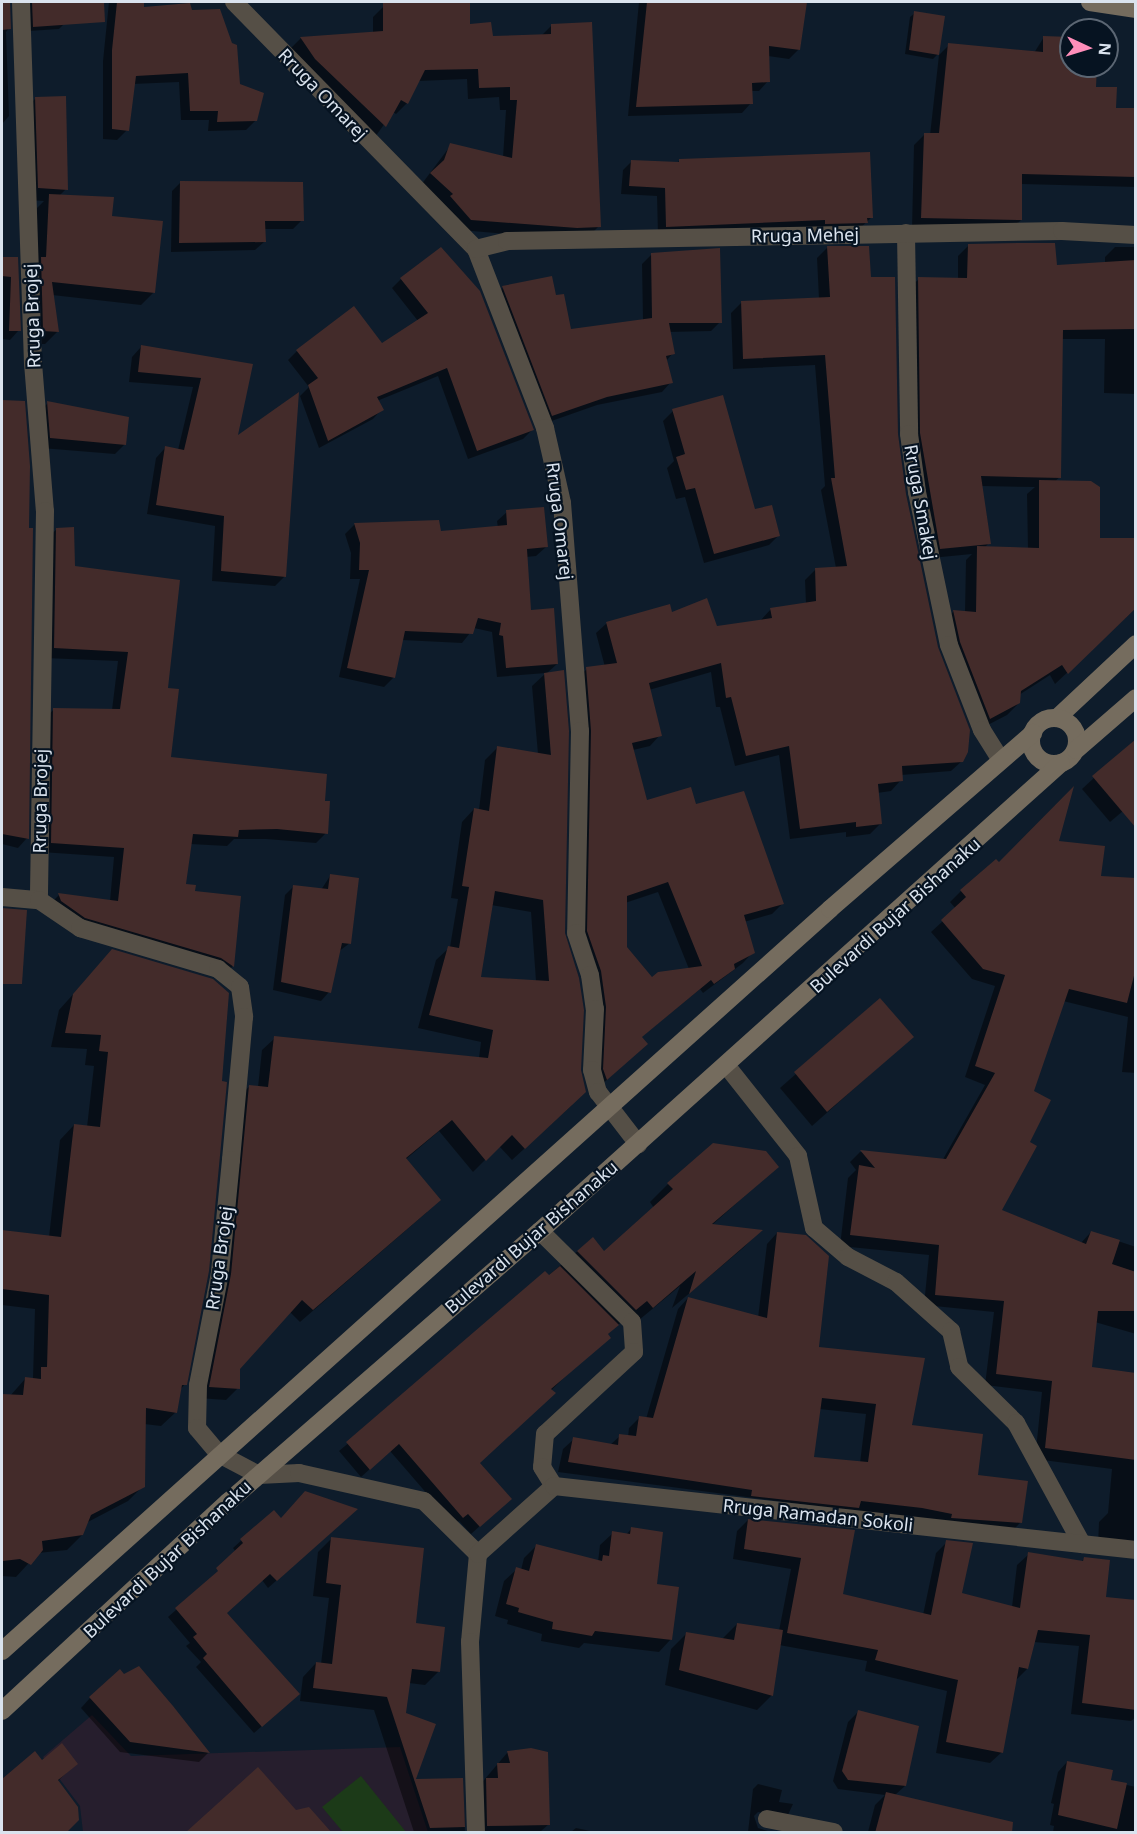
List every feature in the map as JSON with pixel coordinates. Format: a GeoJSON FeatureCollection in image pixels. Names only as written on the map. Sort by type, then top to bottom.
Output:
{"type":"FeatureCollection","features":[{"type":"Feature","properties":{"kind":"main road"},"geometry":{"type":"LineString","coordinates":[[1090,2],[1136,9]]}},
{"type":"Feature","properties":{"kind":"main road"},"geometry":{"type":"LineString","coordinates":[[2,1651],[219,1454],[1000,759],[1033,733],[1038,725],[1057,718],[1136,644]]}},
{"type":"Feature","properties":{"kind":"main road"},"geometry":{"type":"LineString","coordinates":[[1033,733],[1031,744],[1041,761],[1061,764],[1136,698]]}},
{"type":"Feature","properties":{"kind":"main road"},"geometry":{"type":"LineString","coordinates":[[1057,718],[1074,730],[1076,750]]}},
{"type":"Feature","properties":{"kind":"main road","name":"Bulevardi Bujar Bishanaku"},"geometry":{"type":"LineString","coordinates":[[2,1711],[259,1474],[540,1231],[1061,764]]}},
{"type":"Feature","properties":{"kind":"street","name":"Rruga Brojej"},"geometry":{"type":"LineString","coordinates":[[21,2],[33,363],[45,511],[39,900],[81,928],[218,969],[234,979],[243,997],[220,1273],[196,1413],[197,1428],[219,1454]]}},
{"type":"Feature","properties":{"kind":"street","name":"Rruga Omarej"},"geometry":{"type":"LineString","coordinates":[[234,2],[476,249],[545,428],[562,503],[580,731],[576,933],[590,975],[595,1009],[592,1070],[598,1092],[638,1143]]}},
{"type":"Feature","properties":{"kind":"street","name":"Rruga Mehej"},"geometry":{"type":"LineString","coordinates":[[476,249],[507,241],[1062,231],[1136,235]]}},
{"type":"Feature","properties":{"kind":"street","name":"Rruga Smakej"},"geometry":{"type":"LineString","coordinates":[[906,233],[909,434],[917,492],[950,645],[982,730],[1000,759]]}},
{"type":"Feature","properties":{"kind":"street"},"geometry":{"type":"LineString","coordinates":[[2,897],[39,900]]}},
{"type":"Feature","properties":{"kind":"street"},"geometry":{"type":"LineString","coordinates":[[726,1065],[798,1156],[814,1228],[848,1257],[896,1282],[951,1331],[959,1367],[1016,1423],[1082,1545]]}},
{"type":"Feature","properties":{"kind":"street"},"geometry":{"type":"LineString","coordinates":[[476,1833],[470,1642],[478,1554],[554,1486],[542,1467],[545,1434],[634,1352],[632,1322],[540,1231]]}},
{"type":"Feature","properties":{"kind":"street"},"geometry":{"type":"LineString","coordinates":[[219,1454],[259,1474],[299,1473],[424,1501],[478,1554]]}},
{"type":"Feature","properties":{"kind":"street","name":"Rruga Ramadan Sokoli"},"geometry":{"type":"LineString","coordinates":[[554,1486],[1136,1550]]}},
{"type":"Feature","properties":{"kind":"street"},"geometry":{"type":"LineString","coordinates":[[767,1819],[834,1833]]}},
{"type":"Feature","properties":{"kind":"shaded area"},"geometry":{"type":"Polygon","coordinates":[[[92,1715],[131,1756],[400,1747],[428,1832],[83,1832],[80,1806],[43,1757],[92,1715]]]}},
{"type":"Feature","properties":{"kind":"green space"},"geometry":{"type":"Polygon","coordinates":[[[361,1776],[406,1832],[343,1832],[322,1807],[361,1776]]]}},
{"type":"Feature","properties":{"kind":"building"},"geometry":{"type":"Polygon","coordinates":[[[2,2],[10,2],[11,29],[2,30],[2,2]]]}},
{"type":"Feature","properties":{"kind":"building"},"geometry":{"type":"Polygon","coordinates":[[[32,2],[104,2],[105,22],[33,27],[32,2]]]}},
{"type":"Feature","properties":{"kind":"building"},"geometry":{"type":"Polygon","coordinates":[[[117,2],[144,2],[144,7],[190,3],[192,10],[220,9],[232,43],[237,45],[240,84],[264,93],[257,121],[217,122],[218,111],[190,111],[188,73],[136,76],[129,131],[112,129],[112,50],[117,2]]]}},
{"type":"Feature","properties":{"kind":"building"},"geometry":{"type":"Polygon","coordinates":[[[383,2],[470,2],[470,24],[491,22],[493,36],[551,34],[551,24],[592,22],[601,227],[577,228],[471,220],[450,196],[453,194],[430,173],[444,160],[450,143],[512,158],[517,100],[510,100],[510,87],[479,88],[478,69],[425,70],[408,104],[401,100],[386,127],[315,59],[300,37],[383,31],[383,2]]]}},
{"type":"Feature","properties":{"kind":"building"},"geometry":{"type":"Polygon","coordinates":[[[647,2],[807,2],[800,50],[769,46],[770,82],[752,83],[753,104],[636,107],[647,2]]]}},
{"type":"Feature","properties":{"kind":"building"},"geometry":{"type":"Polygon","coordinates":[[[914,11],[945,16],[939,55],[909,50],[914,11]]]}},
{"type":"Feature","properties":{"kind":"building"},"geometry":{"type":"Polygon","coordinates":[[[1043,36],[1059,37],[1059,78],[1096,78],[1096,87],[1117,87],[1116,108],[1136,108],[1136,177],[1022,174],[1022,220],[921,218],[924,133],[939,133],[948,43],[1043,52],[1043,36]]]}},
{"type":"Feature","properties":{"kind":"building"},"geometry":{"type":"Polygon","coordinates":[[[66,96],[68,190],[38,188],[35,97],[66,96]]]}},
{"type":"Feature","properties":{"kind":"building"},"geometry":{"type":"Polygon","coordinates":[[[870,152],[873,218],[867,218],[868,223],[825,224],[825,220],[666,227],[665,188],[629,186],[631,160],[679,162],[679,159],[870,152]]]}},
{"type":"Feature","properties":{"kind":"building"},"geometry":{"type":"Polygon","coordinates":[[[180,181],[303,182],[304,221],[265,221],[266,242],[179,243],[180,181]]]}},
{"type":"Feature","properties":{"kind":"building"},"geometry":{"type":"Polygon","coordinates":[[[49,194],[114,197],[112,216],[163,221],[155,293],[52,282],[59,332],[43,331],[41,257],[46,257],[49,194]]]}},
{"type":"Feature","properties":{"kind":"building"},"geometry":{"type":"Polygon","coordinates":[[[1055,243],[1057,265],[1136,260],[1136,329],[1063,330],[1061,478],[981,476],[991,544],[940,549],[920,433],[918,277],[967,278],[968,244],[1055,243]]]}},
{"type":"Feature","properties":{"kind":"building"},"geometry":{"type":"Polygon","coordinates":[[[827,246],[869,246],[871,277],[895,277],[898,434],[906,494],[938,647],[970,730],[968,752],[963,762],[902,766],[903,781],[878,784],[882,824],[856,827],[856,822],[800,829],[789,746],[746,756],[731,697],[726,698],[721,663],[649,683],[662,736],[632,743],[647,800],[691,787],[696,804],[744,791],[784,904],[744,915],[755,953],[734,964],[735,969],[714,984],[711,980],[642,1037],[648,1044],[607,1080],[603,1069],[606,1007],[601,971],[587,931],[591,731],[586,667],[617,663],[606,622],[670,604],[672,612],[707,598],[717,626],[772,618],[770,608],[816,601],[815,568],[847,566],[831,478],[835,478],[825,355],[743,359],[741,301],[830,297],[827,246]],[[668,882],[627,896],[627,947],[652,977],[658,972],[702,966],[668,882]]]}},
{"type":"Feature","properties":{"kind":"building"},"geometry":{"type":"Polygon","coordinates":[[[441,247],[480,291],[534,430],[477,451],[447,368],[377,397],[384,410],[328,441],[308,385],[318,378],[296,350],[354,306],[382,343],[428,313],[400,278],[441,247]]]}},
{"type":"Feature","properties":{"kind":"building"},"geometry":{"type":"Polygon","coordinates":[[[720,248],[722,323],[669,323],[675,354],[666,356],[673,383],[607,397],[552,416],[502,286],[552,276],[556,295],[564,294],[571,329],[652,318],[651,253],[720,248]]]}},
{"type":"Feature","properties":{"kind":"building"},"geometry":{"type":"Polygon","coordinates":[[[2,257],[18,257],[21,331],[9,331],[11,277],[2,276],[2,257]]]}},
{"type":"Feature","properties":{"kind":"building"},"geometry":{"type":"Polygon","coordinates":[[[141,345],[253,364],[238,435],[299,392],[286,577],[221,571],[224,516],[156,505],[165,446],[184,450],[201,378],[138,372],[141,345]]]}},
{"type":"Feature","properties":{"kind":"building"},"geometry":{"type":"Polygon","coordinates":[[[723,395],[755,509],[772,505],[780,536],[714,554],[695,488],[686,490],[676,457],[685,454],[672,409],[723,395]]]}},
{"type":"Feature","properties":{"kind":"building"},"geometry":{"type":"Polygon","coordinates":[[[2,400],[25,401],[30,466],[29,528],[33,528],[29,839],[2,834],[2,400]]]}},
{"type":"Feature","properties":{"kind":"building"},"geometry":{"type":"Polygon","coordinates":[[[47,401],[129,417],[126,445],[50,438],[47,401]]]}},
{"type":"Feature","properties":{"kind":"building"},"geometry":{"type":"Polygon","coordinates":[[[1039,480],[1091,481],[1100,487],[1100,538],[1136,538],[1136,608],[1068,674],[1062,665],[1021,691],[1020,703],[990,719],[960,642],[953,610],[976,612],[977,546],[1039,548],[1039,480]]]}},
{"type":"Feature","properties":{"kind":"building"},"geometry":{"type":"Polygon","coordinates":[[[544,507],[548,547],[527,549],[531,610],[554,608],[558,664],[506,668],[503,636],[499,635],[501,623],[478,618],[473,634],[405,631],[395,678],[347,668],[369,570],[359,570],[360,543],[354,523],[439,520],[441,531],[507,525],[506,510],[544,507]]]}},
{"type":"Feature","properties":{"kind":"building"},"geometry":{"type":"Polygon","coordinates":[[[74,527],[75,566],[180,580],[168,688],[179,689],[171,757],[327,774],[325,801],[330,801],[328,834],[277,829],[239,830],[238,837],[193,834],[186,884],[196,885],[195,891],[241,896],[234,967],[221,958],[85,918],[61,901],[58,893],[118,901],[124,848],[51,843],[53,708],[120,709],[128,652],[54,648],[56,528],[74,527]]]}},
{"type":"Feature","properties":{"kind":"building"},"geometry":{"type":"Polygon","coordinates":[[[564,670],[569,731],[565,933],[579,978],[584,1010],[581,1070],[586,1092],[525,1149],[512,1135],[486,1161],[452,1120],[406,1158],[441,1200],[313,1310],[302,1300],[240,1369],[240,1389],[209,1387],[231,1274],[249,1085],[268,1087],[274,1036],[488,1058],[493,1030],[429,1015],[448,946],[459,948],[469,887],[462,886],[474,808],[489,811],[497,746],[551,755],[544,673],[564,670]],[[495,891],[481,977],[549,981],[543,900],[495,891]]]}},
{"type":"Feature","properties":{"kind":"building"},"geometry":{"type":"Polygon","coordinates":[[[1136,739],[1136,828],[1092,776],[1136,739]]]}},
{"type":"Feature","properties":{"kind":"building"},"geometry":{"type":"Polygon","coordinates":[[[1074,786],[1059,841],[1105,846],[1101,876],[1136,878],[1136,968],[1127,1003],[1069,989],[1034,1091],[1051,1100],[1030,1142],[1037,1146],[1002,1210],[1086,1244],[1091,1231],[1120,1240],[1112,1264],[1136,1272],[1136,1311],[1098,1311],[1092,1367],[1136,1373],[1136,1460],[1045,1448],[1052,1381],[996,1374],[1004,1301],[935,1295],[939,1245],[850,1235],[859,1165],[875,1168],[860,1150],[946,1159],[995,1073],[975,1066],[1005,975],[983,969],[941,920],[966,897],[960,890],[996,859],[999,862],[1074,786]]]}},
{"type":"Feature","properties":{"kind":"building"},"geometry":{"type":"Polygon","coordinates":[[[330,874],[359,878],[351,944],[342,943],[331,993],[281,982],[293,885],[328,889],[330,874]]]}},
{"type":"Feature","properties":{"kind":"building"},"geometry":{"type":"Polygon","coordinates":[[[2,908],[27,910],[22,984],[2,984],[2,908]]]}},
{"type":"Feature","properties":{"kind":"building"},"geometry":{"type":"Polygon","coordinates":[[[112,949],[213,979],[229,993],[222,1081],[227,1082],[209,1271],[187,1385],[182,1385],[177,1413],[146,1408],[145,1487],[91,1515],[83,1535],[42,1541],[43,1550],[31,1565],[20,1559],[3,1561],[2,1394],[23,1395],[25,1377],[41,1379],[41,1367],[47,1367],[49,1295],[2,1289],[2,1230],[61,1237],[74,1124],[100,1127],[108,1052],[99,1051],[101,1035],[65,1033],[73,994],[112,949]]]}},
{"type":"Feature","properties":{"kind":"building"},"geometry":{"type":"Polygon","coordinates":[[[880,998],[914,1037],[827,1112],[794,1072],[880,998]]]}},
{"type":"Feature","properties":{"kind":"building"},"geometry":{"type":"Polygon","coordinates":[[[713,1143],[766,1151],[779,1167],[712,1224],[763,1230],[689,1294],[696,1271],[653,1308],[647,1301],[636,1310],[577,1251],[593,1237],[604,1251],[673,1189],[667,1183],[713,1143]]]}},
{"type":"Feature","properties":{"kind":"building"},"geometry":{"type":"Polygon","coordinates":[[[777,1232],[806,1235],[829,1256],[819,1347],[925,1358],[912,1425],[983,1434],[978,1475],[1028,1481],[1022,1523],[951,1518],[952,1514],[922,1508],[861,1501],[859,1508],[751,1496],[752,1490],[568,1462],[573,1437],[618,1445],[619,1434],[636,1436],[639,1416],[653,1418],[688,1297],[767,1318],[777,1232]],[[822,1398],[814,1457],[868,1462],[876,1404],[822,1398]]]}},
{"type":"Feature","properties":{"kind":"building"},"geometry":{"type":"Polygon","coordinates":[[[560,1266],[619,1325],[608,1334],[611,1338],[551,1389],[556,1393],[480,1463],[512,1499],[480,1527],[468,1514],[463,1518],[399,1444],[370,1470],[346,1442],[545,1271],[549,1275],[560,1266]]]}},
{"type":"Feature","properties":{"kind":"building"},"geometry":{"type":"Polygon","coordinates":[[[305,1491],[358,1509],[277,1581],[270,1574],[227,1613],[300,1694],[262,1727],[203,1658],[207,1654],[193,1637],[197,1634],[175,1608],[218,1571],[216,1568],[243,1543],[240,1539],[274,1510],[281,1518],[305,1491]]]}},
{"type":"Feature","properties":{"kind":"building"},"geometry":{"type":"Polygon","coordinates":[[[748,1519],[855,1530],[843,1594],[931,1615],[946,1540],[973,1543],[962,1593],[1020,1608],[1028,1552],[1083,1561],[1084,1557],[1110,1560],[1106,1597],[1136,1600],[1136,1710],[1082,1703],[1090,1635],[1038,1630],[1028,1669],[1019,1667],[1003,1753],[946,1742],[958,1680],[875,1660],[878,1650],[787,1633],[801,1558],[744,1549],[748,1519]]]}},
{"type":"Feature","properties":{"kind":"building"},"geometry":{"type":"Polygon","coordinates":[[[631,1527],[663,1532],[657,1584],[679,1587],[672,1640],[595,1631],[592,1636],[552,1629],[553,1622],[518,1612],[519,1608],[506,1604],[516,1567],[529,1571],[536,1544],[602,1561],[603,1555],[609,1556],[612,1531],[630,1534],[631,1527]]]}},
{"type":"Feature","properties":{"kind":"building"},"geometry":{"type":"Polygon","coordinates":[[[331,1537],[424,1548],[416,1623],[445,1627],[440,1672],[412,1669],[406,1713],[436,1724],[416,1779],[463,1778],[465,1827],[430,1828],[387,1697],[313,1688],[316,1662],[332,1664],[341,1585],[326,1583],[331,1537]]]}},
{"type":"Feature","properties":{"kind":"building"},"geometry":{"type":"Polygon","coordinates":[[[737,1623],[783,1630],[773,1696],[679,1670],[686,1632],[734,1640],[737,1623]]]}},
{"type":"Feature","properties":{"kind":"building"},"geometry":{"type":"Polygon","coordinates":[[[139,1666],[210,1753],[130,1742],[89,1697],[120,1669],[124,1674],[139,1666]]]}},
{"type":"Feature","properties":{"kind":"building"},"geometry":{"type":"Polygon","coordinates":[[[858,1710],[919,1726],[906,1786],[848,1780],[842,1771],[858,1710]]]}},
{"type":"Feature","properties":{"kind":"building"},"geometry":{"type":"Polygon","coordinates":[[[62,1743],[78,1764],[58,1780],[78,1807],[79,1820],[66,1833],[2,1833],[2,1779],[35,1751],[42,1760],[62,1743]]]}},
{"type":"Feature","properties":{"kind":"building"},"geometry":{"type":"Polygon","coordinates":[[[531,1748],[548,1752],[550,1825],[487,1826],[486,1778],[498,1778],[497,1763],[510,1763],[507,1751],[531,1748]]]}},
{"type":"Feature","properties":{"kind":"building"},"geometry":{"type":"Polygon","coordinates":[[[1067,1761],[1113,1770],[1111,1780],[1127,1783],[1117,1829],[1058,1815],[1067,1761]]]}},
{"type":"Feature","properties":{"kind":"building"},"geometry":{"type":"Polygon","coordinates":[[[258,1767],[296,1810],[309,1807],[332,1833],[185,1833],[258,1767]]]}},
{"type":"Feature","properties":{"kind":"building"},"geometry":{"type":"Polygon","coordinates":[[[886,1792],[1013,1822],[1012,1833],[875,1833],[886,1792]]]}}]}
